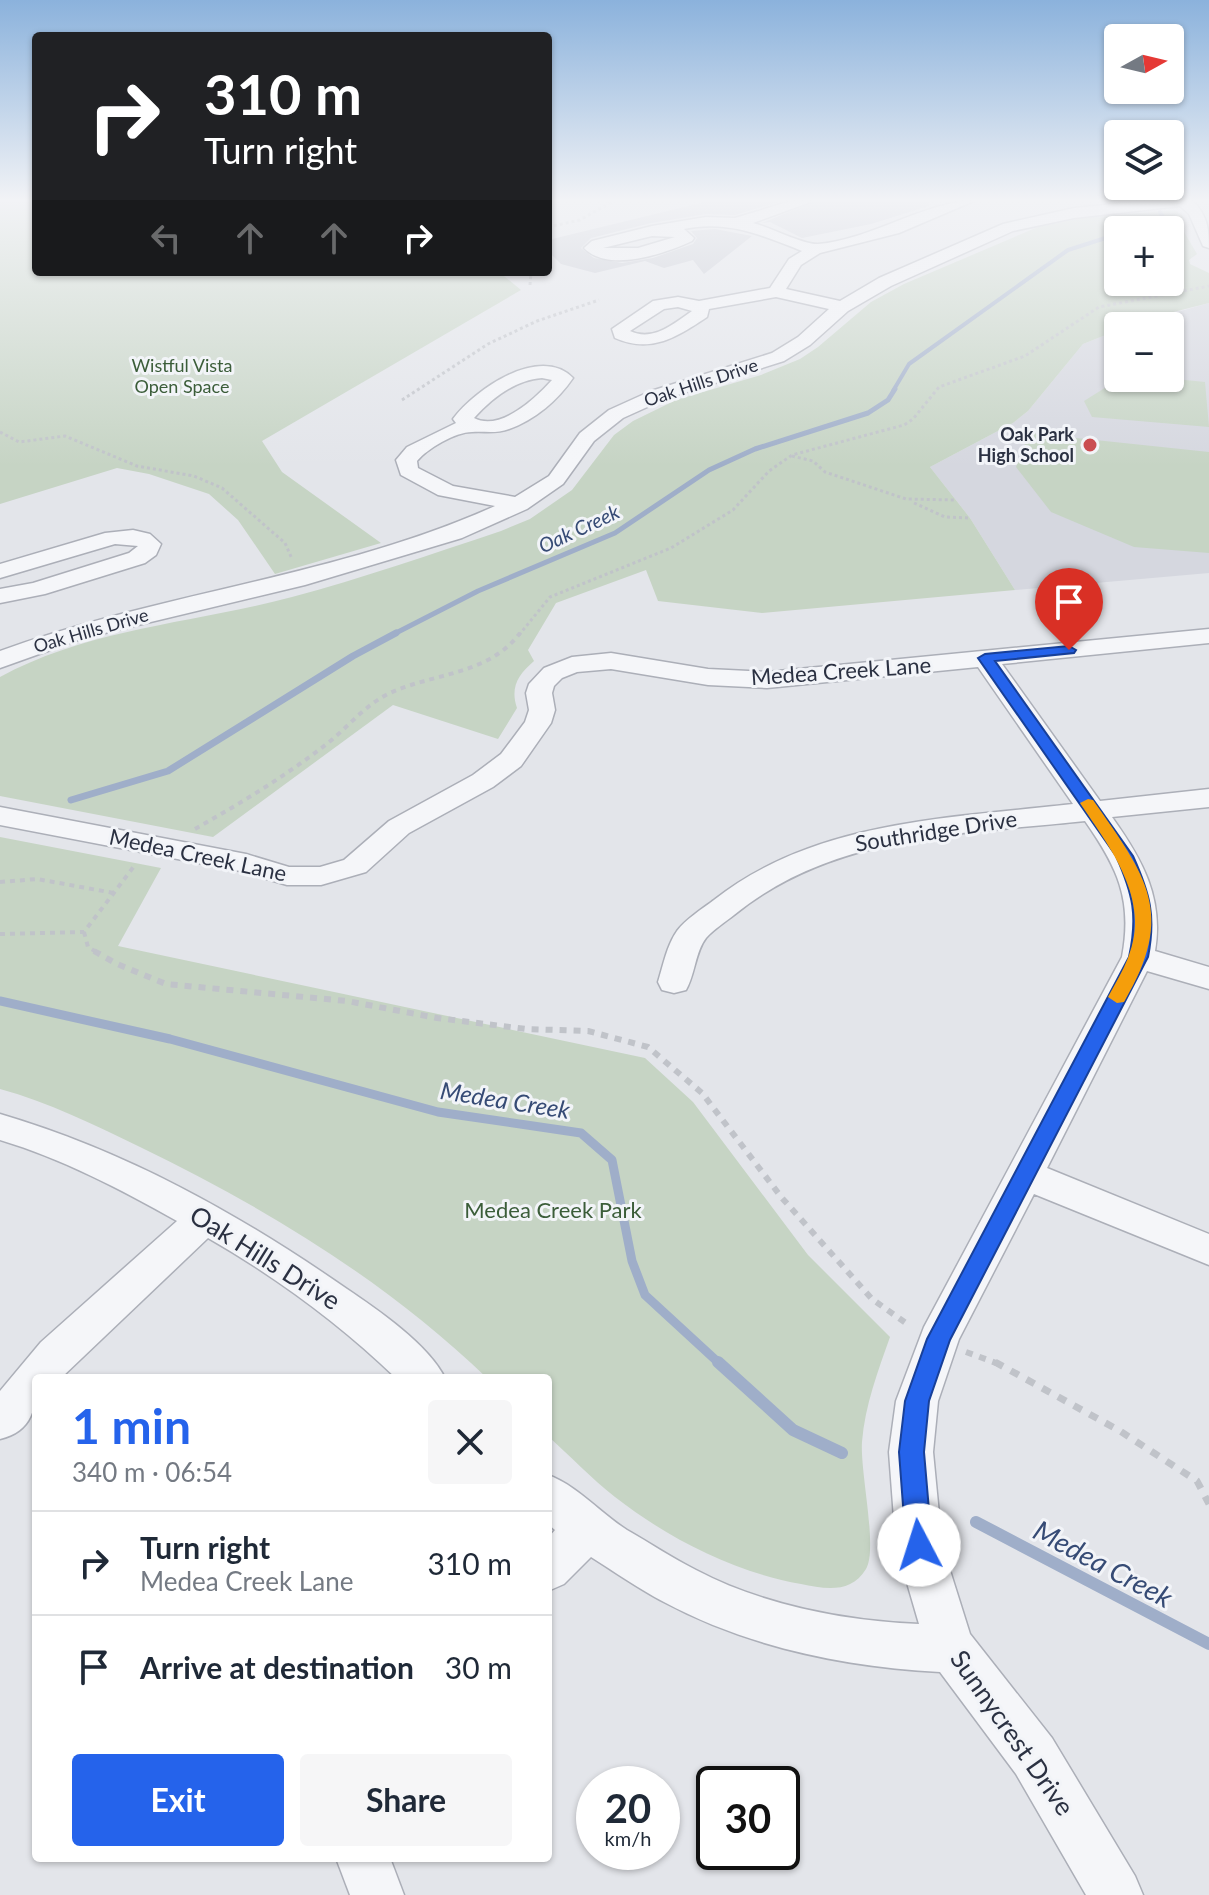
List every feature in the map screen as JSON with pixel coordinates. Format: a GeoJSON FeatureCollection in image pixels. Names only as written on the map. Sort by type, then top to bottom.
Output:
{"type":"FeatureCollection","features":[{"type":"Feature","properties":{"kind":"street","name":"Oak Hills Drive"},"geometry":{"type":"LineString","coordinates":[[0,660],[76,632],[297,580],[454,533],[519,504],[556,480],[587,437],[616,414],[658,395],[778,357],[804,341],[842,307],[872,289]]}},
{"type":"Feature","properties":{"kind":"street"},"geometry":{"type":"LineString","coordinates":[[699,306],[776,292],[842,307]]}},
{"type":"Feature","properties":{"kind":"street"},"geometry":{"type":"LineString","coordinates":[[468,425],[414,451],[406,460],[408,471],[418,480],[432,485],[519,504]]}},
{"type":"Feature","properties":{"kind":"street"},"geometry":{"type":"LineString","coordinates":[[0,571],[113,538],[130,536],[145,539],[150,544],[148,550],[137,558],[37,589],[0,596]]}},
{"type":"Feature","properties":{"kind":"street","name":"Medea Creek Lane"},"geometry":{"type":"LineString","coordinates":[[0,816],[246,863],[287,876],[321,876],[355,866],[399,827],[483,781],[511,760],[538,723],[542,710],[539,693],[542,684],[553,673],[572,665],[611,661],[708,677],[767,680],[1209,636]]}},
{"type":"Feature","properties":{"kind":"street","name":"Sunnycrest Drive"},"geometry":{"type":"LineString","coordinates":[[985,658],[1124,856],[1139,888],[1145,927],[1138,957],[939,1339],[917,1401],[911,1452],[919,1545],[952,1649],[1034,1756],[1116,1895]]}},
{"type":"Feature","properties":{"kind":"street","name":"Southridge Drive"},"geometry":{"type":"LineString","coordinates":[[674,982],[690,935],[746,890],[812,856],[859,841],[922,830],[1209,798]]}},
{"type":"Feature","properties":{"kind":"street"},"geometry":{"type":"LineString","coordinates":[[1138,957],[1209,978]]}},
{"type":"Feature","properties":{"kind":"street","name":"Oak Hills Drive"},"geometry":{"type":"LineString","coordinates":[[0,1127],[66,1149],[130,1177],[258,1248],[369,1326],[420,1374]]}},
{"type":"Feature","properties":{"kind":"street"},"geometry":{"type":"LineString","coordinates":[[1026,1175],[1209,1250]]}},
{"type":"Feature","properties":{"kind":"street"},"geometry":{"type":"LineString","coordinates":[[40,1374],[56,1354],[205,1218]]}},
{"type":"Feature","properties":{"kind":"street"},"geometry":{"type":"LineString","coordinates":[[1,1421],[32,1384]]}},
{"type":"Feature","properties":{"kind":"street"},"geometry":{"type":"LineString","coordinates":[[552,1499],[587,1530],[681,1587],[772,1624],[885,1646],[952,1649]]}},
{"type":"Feature","properties":{"kind":"street"},"geometry":{"type":"LineString","coordinates":[[552,1565],[587,1530]]}},
{"type":"Feature","properties":{"kind":"street"},"geometry":{"type":"LineString","coordinates":[[365,1862],[377,1895]]}},
{"type":"Feature","properties":{"kind":"path"},"geometry":{"type":"LineString","coordinates":[[193,830],[281,779],[345,730],[375,701],[447,678],[501,654],[513,645],[537,606],[550,597],[671,548],[733,510],[769,471],[792,455],[904,425],[913,419],[939,387],[1025,356],[1099,307],[1198,289]]}},
{"type":"Feature","properties":{"kind":"path"},"geometry":{"type":"LineString","coordinates":[[402,400],[488,344],[537,321],[599,300]]}},
{"type":"Feature","properties":{"kind":"path"},"geometry":{"type":"LineString","coordinates":[[0,432],[19,442],[65,436],[137,466],[194,476],[222,488],[285,543],[297,580]]}},
{"type":"Feature","properties":{"kind":"path"},"geometry":{"type":"LineString","coordinates":[[792,455],[813,461],[825,472],[906,499],[945,517],[970,518]]}},
{"type":"Feature","properties":{"kind":"path"},"geometry":{"type":"LineString","coordinates":[[906,499],[955,500]]}},
{"type":"Feature","properties":{"kind":"path"},"geometry":{"type":"LineString","coordinates":[[84,932],[143,858]]}},
{"type":"Feature","properties":{"kind":"path"},"geometry":{"type":"LineString","coordinates":[[0,882],[50,880],[114,893]]}},
{"type":"Feature","properties":{"kind":"path"},"geometry":{"type":"LineString","coordinates":[[0,934],[84,932]]}},
{"type":"Feature","properties":{"kind":"path"},"geometry":{"type":"LineString","coordinates":[[84,932],[88,947],[117,964],[166,984],[347,1001],[437,1018],[526,1029],[588,1031],[648,1047],[702,1093],[782,1198],[872,1299],[906,1324]]}},
{"type":"Feature","properties":{"kind":"path"},"geometry":{"type":"LineString","coordinates":[[973,1355],[996,1362],[1120,1431],[1197,1481],[1209,1504]]}},
{"type":"Feature","properties":{"kind":"shaded area","name":"Oak Park High School"},"geometry":{"type":"Polygon","coordinates":[[[1209,303],[1209,573],[1015,590],[970,518],[930,467],[1013,423],[1028,411],[1083,344],[1104,336],[1104,392],[1184,392],[1184,312],[1177,312],[1209,303]]]}},
{"type":"Feature","properties":{"kind":"green space","name":"Wistful Vista Open Space"},"geometry":{"type":"Polygon","coordinates":[[[0,289],[521,290],[262,441],[282,472],[381,543],[275,574],[238,520],[209,494],[149,474],[117,468],[0,504],[0,289]]]}},
{"type":"Feature","properties":{"kind":"green space"},"geometry":{"type":"Polygon","coordinates":[[[894,289],[1104,289],[1104,296],[1184,296],[1184,289],[1209,289],[1209,303],[1173,312],[1104,312],[1104,336],[1083,344],[1028,411],[1013,423],[930,467],[970,518],[1015,590],[762,613],[658,601],[646,570],[556,603],[528,650],[534,661],[517,682],[514,694],[517,708],[498,739],[393,705],[213,837],[0,796],[0,677],[70,647],[319,590],[501,531],[530,519],[572,490],[614,435],[633,421],[676,400],[761,375],[800,359],[871,302],[894,289]]]}},
{"type":"Feature","properties":{"kind":"green space"},"geometry":{"type":"Polygon","coordinates":[[[1184,380],[1205,382],[1209,427],[1092,417],[1084,401],[1104,388],[1104,392],[1184,392],[1184,380]]]}},
{"type":"Feature","properties":{"kind":"green space"},"geometry":{"type":"Polygon","coordinates":[[[1029,433],[1209,452],[1209,553],[1134,547],[1051,512],[1016,467],[1029,433]]]}},
{"type":"Feature","properties":{"kind":"green space","name":"Medea Creek Park"},"geometry":{"type":"Polygon","coordinates":[[[0,837],[161,868],[118,946],[645,1058],[693,1102],[808,1255],[890,1337],[873,1388],[862,1442],[870,1545],[866,1569],[853,1583],[837,1588],[819,1587],[751,1571],[680,1540],[615,1497],[552,1440],[552,1374],[483,1374],[366,1278],[279,1221],[106,1130],[54,1107],[0,1089],[0,837]]]}},
{"type":"Feature","properties":{"kind":"waterway","name":"Oak Creek"},"geometry":{"type":"LineString","coordinates":[[893,391],[909,364],[1013,289]]}},
{"type":"Feature","properties":{"kind":"waterway","name":"Oak Creek"},"geometry":{"type":"LineString","coordinates":[[392,635],[478,591],[615,533],[709,470],[755,449],[868,413],[888,400],[895,389]]}},
{"type":"Feature","properties":{"kind":"waterway","name":"Oak Creek"},"geometry":{"type":"LineString","coordinates":[[71,800],[168,771],[353,656],[396,633]]}},
{"type":"Feature","properties":{"kind":"waterway","name":"Medea Creek"},"geometry":{"type":"LineString","coordinates":[[0,1001],[170,1039],[438,1112],[581,1133],[612,1160],[632,1261],[645,1295],[720,1364]]}},
{"type":"Feature","properties":{"kind":"waterway","name":"Medea Creek"},"geometry":{"type":"LineString","coordinates":[[718,1362],[793,1430],[842,1453]]}},
{"type":"Feature","properties":{"kind":"waterway","name":"Medea Creek"},"geometry":{"type":"LineString","coordinates":[[976,1522],[1209,1644]]}},
{"type":"Feature","properties":{"kind":"slow traffic"},"geometry":{"type":"LineString","coordinates":[[1088,803],[1124,856],[1139,888],[1145,927],[1138,957],[1117,997]]}},
{"type":"Feature","properties":{"kind":"place","name":"Oak Park High School"},"geometry":{"type":"Point","coordinates":[1090,445]}},
{"type":"Feature","properties":{"kind":"route"},"geometry":{"type":"LineString","coordinates":[[919,1545],[911,1452],[917,1401],[939,1339],[1138,957],[1145,927],[1139,888],[1124,856],[985,658],[1069,650]]}}]}
